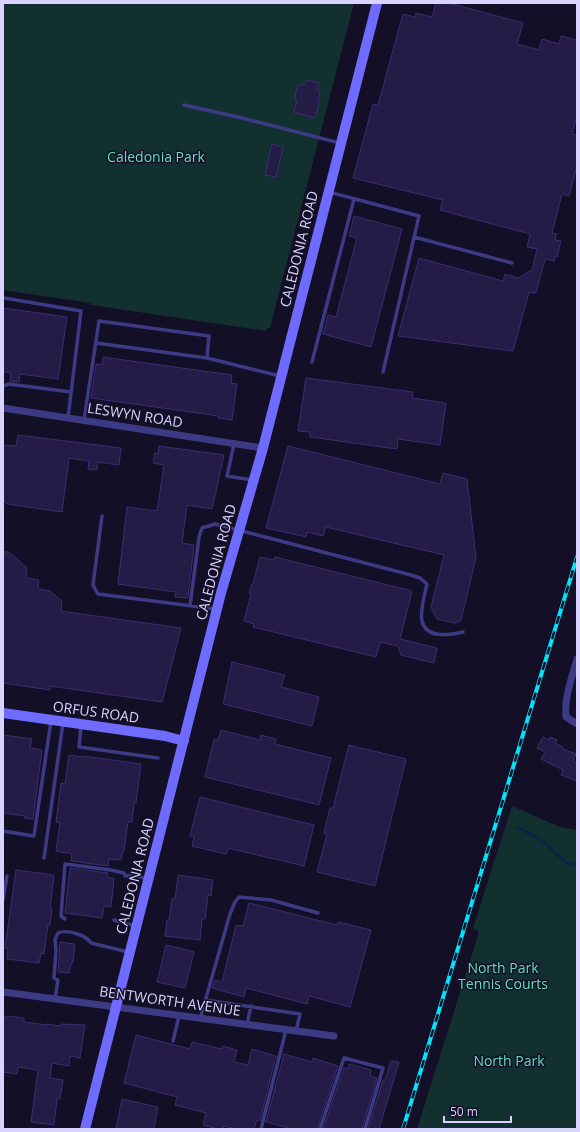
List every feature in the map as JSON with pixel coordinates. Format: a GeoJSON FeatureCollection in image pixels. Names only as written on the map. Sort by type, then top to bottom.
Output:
{"type":"FeatureCollection","features":[{"type":"Feature","properties":{"kind":"street","name":"CALEDONIA ROAD"},"geometry":{"type":"LineString","coordinates":[[84,1129],[217,609],[263,448],[377,3]]}},
{"type":"Feature","properties":{"kind":"street","name":"LESWYN ROAD"},"geometry":{"type":"LineString","coordinates":[[3,408],[263,448]]}},
{"type":"Feature","properties":{"kind":"street"},"geometry":{"type":"LineString","coordinates":[[577,659],[565,709],[566,717],[577,724]]}},
{"type":"Feature","properties":{"kind":"street","name":"ORFUS ROAD"},"geometry":{"type":"LineString","coordinates":[[3,713],[166,736],[184,741]]}},
{"type":"Feature","properties":{"kind":"street","name":"BENTWORTH AVENUE"},"geometry":{"type":"LineString","coordinates":[[3,992],[334,1036]]}},
{"type":"Feature","properties":{"kind":"lane"},"geometry":{"type":"LineString","coordinates":[[184,105],[341,143]]}},
{"type":"Feature","properties":{"kind":"lane"},"geometry":{"type":"LineString","coordinates":[[328,192],[419,216],[383,372]]}},
{"type":"Feature","properties":{"kind":"lane"},"geometry":{"type":"LineString","coordinates":[[312,362],[354,199]]}},
{"type":"Feature","properties":{"kind":"lane"},"geometry":{"type":"LineString","coordinates":[[414,237],[512,263]]}},
{"type":"Feature","properties":{"kind":"lane"},"geometry":{"type":"LineString","coordinates":[[4,298],[81,311],[68,418]]}},
{"type":"Feature","properties":{"kind":"lane"},"geometry":{"type":"LineString","coordinates":[[84,420],[99,321],[209,336],[207,358]]}},
{"type":"Feature","properties":{"kind":"lane"},"geometry":{"type":"LineString","coordinates":[[96,343],[207,358],[281,376]]}},
{"type":"Feature","properties":{"kind":"lane"},"geometry":{"type":"LineString","coordinates":[[3,386],[9,384],[71,392]]}},
{"type":"Feature","properties":{"kind":"lane"},"geometry":{"type":"LineString","coordinates":[[234,443],[227,476],[253,480]]}},
{"type":"Feature","properties":{"kind":"lane"},"geometry":{"type":"LineString","coordinates":[[102,516],[93,585],[98,594],[217,609]]}},
{"type":"Feature","properties":{"kind":"lane"},"geometry":{"type":"LineString","coordinates":[[190,606],[199,537],[202,528],[215,524],[420,578],[427,584],[422,621],[425,629],[433,633],[447,635],[462,632]]}},
{"type":"Feature","properties":{"kind":"lane"},"geometry":{"type":"LineString","coordinates":[[3,831],[34,836],[51,720]]}},
{"type":"Feature","properties":{"kind":"lane"},"geometry":{"type":"LineString","coordinates":[[44,858],[63,721]]}},
{"type":"Feature","properties":{"kind":"lane"},"geometry":{"type":"LineString","coordinates":[[81,724],[79,747],[158,758]]}},
{"type":"Feature","properties":{"kind":"lane"},"geometry":{"type":"LineString","coordinates":[[65,918],[61,916],[65,864],[111,870],[148,880]]}},
{"type":"Feature","properties":{"kind":"lane"},"geometry":{"type":"LineString","coordinates":[[3,900],[7,876]]}},
{"type":"Feature","properties":{"kind":"lane"},"geometry":{"type":"LineString","coordinates":[[200,1019],[230,914],[239,897],[271,900],[318,913]]}},
{"type":"Feature","properties":{"kind":"lane"},"geometry":{"type":"LineString","coordinates":[[114,920],[136,926]]}},
{"type":"Feature","properties":{"kind":"lane"},"geometry":{"type":"LineString","coordinates":[[55,999],[58,980],[54,978],[56,950],[55,939],[58,933],[78,934],[88,938],[91,943],[130,952]]}},
{"type":"Feature","properties":{"kind":"lane"},"geometry":{"type":"LineString","coordinates":[[206,1000],[300,1014],[296,1031]]}},
{"type":"Feature","properties":{"kind":"lane"},"geometry":{"type":"LineString","coordinates":[[247,1025],[251,1006]]}},
{"type":"Feature","properties":{"kind":"lane"},"geometry":{"type":"LineString","coordinates":[[173,1041],[179,1016]]}},
{"type":"Feature","properties":{"kind":"lane"},"geometry":{"type":"LineString","coordinates":[[261,1129],[286,1030]]}},
{"type":"Feature","properties":{"kind":"lane"},"geometry":{"type":"LineString","coordinates":[[320,1129],[344,1058],[383,1068],[365,1129]]}},
{"type":"Feature","properties":{"kind":"green space","name":"Caledonia Park"},"geometry":{"type":"Polygon","coordinates":[[[3,3],[354,3],[270,328],[267,328],[266,331],[91,305],[90,303],[3,290],[3,3]]]}},
{"type":"Feature","properties":{"kind":"green space","name":"North Park"},"geometry":{"type":"Polygon","coordinates":[[[512,806],[560,827],[577,830],[577,1129],[417,1129],[479,932],[473,928],[512,806]]]}},
{"type":"Feature","properties":{"kind":"building"},"geometry":{"type":"Polygon","coordinates":[[[436,3],[449,3],[523,23],[517,44],[539,50],[542,39],[559,44],[561,36],[577,40],[577,115],[572,134],[577,135],[577,166],[569,196],[562,194],[552,233],[556,234],[555,240],[561,241],[557,257],[555,256],[554,261],[545,259],[536,293],[529,292],[513,351],[398,336],[419,258],[503,281],[505,274],[518,278],[532,270],[537,249],[527,247],[530,234],[440,210],[443,200],[353,178],[373,104],[378,105],[403,14],[415,17],[416,13],[432,17],[436,3]]]}},
{"type":"Feature","properties":{"kind":"building"},"geometry":{"type":"Polygon","coordinates":[[[307,80],[319,83],[317,90],[320,90],[319,104],[315,118],[294,112],[297,100],[295,99],[298,85],[305,85],[307,80]]]}},
{"type":"Feature","properties":{"kind":"building"},"geometry":{"type":"Polygon","coordinates":[[[272,144],[283,147],[276,177],[265,175],[272,144]]]}},
{"type":"Feature","properties":{"kind":"building"},"geometry":{"type":"Polygon","coordinates":[[[354,216],[402,229],[371,347],[323,334],[328,315],[336,317],[357,238],[349,236],[354,216]]]}},
{"type":"Feature","properties":{"kind":"building"},"geometry":{"type":"Polygon","coordinates":[[[3,308],[67,317],[58,379],[20,374],[19,382],[10,381],[11,373],[3,372],[3,308]]]}},
{"type":"Feature","properties":{"kind":"building"},"geometry":{"type":"Polygon","coordinates":[[[103,357],[232,375],[231,383],[237,384],[232,420],[218,418],[218,416],[212,415],[91,398],[96,364],[102,365],[103,357]]]}},
{"type":"Feature","properties":{"kind":"building"},"geometry":{"type":"Polygon","coordinates":[[[306,378],[413,392],[412,398],[446,403],[440,445],[398,439],[397,449],[310,437],[310,432],[298,431],[306,378]]]}},
{"type":"Feature","properties":{"kind":"building"},"geometry":{"type":"Polygon","coordinates":[[[18,435],[121,448],[119,465],[98,462],[97,470],[88,469],[89,461],[69,458],[62,512],[7,504],[3,500],[3,445],[16,446],[18,435]]]}},
{"type":"Feature","properties":{"kind":"building"},"geometry":{"type":"Polygon","coordinates":[[[159,446],[224,455],[212,509],[187,505],[182,543],[194,545],[188,598],[175,597],[176,592],[118,584],[127,507],[157,511],[164,465],[153,463],[155,453],[158,454],[159,446]]]}},
{"type":"Feature","properties":{"kind":"building"},"geometry":{"type":"Polygon","coordinates":[[[288,446],[440,484],[443,473],[467,479],[476,558],[461,620],[455,623],[437,619],[431,607],[444,555],[326,527],[323,536],[307,532],[306,537],[266,528],[288,446]]]}},
{"type":"Feature","properties":{"kind":"building"},"geometry":{"type":"Polygon","coordinates":[[[3,552],[9,552],[27,568],[26,578],[39,580],[38,589],[50,591],[62,601],[61,611],[181,628],[162,702],[50,686],[50,690],[3,683],[3,552]]]}},
{"type":"Feature","properties":{"kind":"building"},"geometry":{"type":"Polygon","coordinates":[[[260,557],[274,560],[275,557],[412,591],[400,639],[437,648],[434,663],[401,655],[398,646],[380,642],[376,657],[253,627],[254,624],[244,621],[251,594],[249,593],[260,557]]]}},
{"type":"Feature","properties":{"kind":"building"},"geometry":{"type":"Polygon","coordinates":[[[232,662],[285,675],[281,687],[319,697],[312,726],[223,704],[232,662]]]}},
{"type":"Feature","properties":{"kind":"building"},"geometry":{"type":"Polygon","coordinates":[[[221,730],[260,740],[261,735],[276,739],[275,744],[331,758],[319,805],[205,777],[214,739],[218,740],[221,730]]]}},
{"type":"Feature","properties":{"kind":"building"},"geometry":{"type":"Polygon","coordinates":[[[3,735],[32,739],[30,748],[42,750],[33,819],[24,818],[25,816],[3,813],[3,735]]]}},
{"type":"Feature","properties":{"kind":"building"},"geometry":{"type":"Polygon","coordinates":[[[543,737],[549,740],[550,737],[557,740],[555,743],[563,747],[563,749],[576,754],[573,761],[577,763],[577,781],[561,775],[563,770],[541,759],[545,752],[537,748],[543,737]]]}},
{"type":"Feature","properties":{"kind":"building"},"geometry":{"type":"Polygon","coordinates":[[[349,745],[406,759],[375,886],[317,872],[327,834],[324,833],[330,808],[333,808],[349,745]]]}},
{"type":"Feature","properties":{"kind":"building"},"geometry":{"type":"Polygon","coordinates":[[[69,755],[141,764],[136,803],[134,803],[132,822],[128,822],[124,851],[121,860],[109,859],[108,866],[71,861],[72,854],[56,851],[60,823],[56,822],[61,783],[65,784],[69,755]]]}},
{"type":"Feature","properties":{"kind":"building"},"geometry":{"type":"Polygon","coordinates":[[[200,797],[314,825],[304,866],[228,848],[226,854],[192,846],[194,837],[190,836],[200,797]]]}},
{"type":"Feature","properties":{"kind":"building"},"geometry":{"type":"Polygon","coordinates":[[[70,868],[108,873],[107,878],[114,878],[111,907],[104,906],[102,918],[65,913],[70,868]]]}},
{"type":"Feature","properties":{"kind":"building"},"geometry":{"type":"Polygon","coordinates":[[[16,870],[54,875],[50,909],[52,909],[50,925],[48,925],[44,954],[41,953],[39,963],[7,959],[8,949],[5,948],[16,870]]]}},
{"type":"Feature","properties":{"kind":"building"},"geometry":{"type":"Polygon","coordinates":[[[178,875],[213,880],[211,896],[208,895],[205,919],[202,919],[200,940],[165,936],[172,899],[175,899],[178,875]]]}},
{"type":"Feature","properties":{"kind":"building"},"geometry":{"type":"Polygon","coordinates":[[[249,903],[337,925],[338,922],[371,930],[350,1007],[309,996],[307,1004],[246,988],[244,997],[212,988],[215,980],[222,982],[236,925],[243,926],[249,903]]]}},
{"type":"Feature","properties":{"kind":"building"},"geometry":{"type":"Polygon","coordinates":[[[60,942],[75,944],[73,962],[69,973],[58,972],[60,942]]]}},
{"type":"Feature","properties":{"kind":"building"},"geometry":{"type":"Polygon","coordinates":[[[166,945],[194,952],[185,988],[157,982],[166,945]]]}},
{"type":"Feature","properties":{"kind":"building"},"geometry":{"type":"Polygon","coordinates":[[[3,1017],[24,1018],[24,1022],[47,1025],[85,1025],[80,1058],[70,1056],[69,1066],[52,1063],[50,1078],[63,1080],[60,1099],[57,1099],[54,1125],[31,1122],[38,1070],[18,1067],[17,1074],[3,1072],[3,1017]]]}},
{"type":"Feature","properties":{"kind":"building"},"geometry":{"type":"Polygon","coordinates":[[[136,1035],[190,1049],[192,1042],[222,1049],[223,1046],[237,1050],[234,1062],[248,1065],[252,1049],[276,1056],[260,1121],[257,1120],[254,1129],[236,1129],[224,1126],[223,1129],[218,1129],[203,1125],[206,1113],[175,1105],[177,1097],[124,1083],[136,1035]]]}},
{"type":"Feature","properties":{"kind":"building"},"geometry":{"type":"Polygon","coordinates":[[[284,1054],[312,1062],[313,1058],[338,1066],[317,1129],[293,1129],[266,1122],[284,1054]]]}},
{"type":"Feature","properties":{"kind":"building"},"geometry":{"type":"Polygon","coordinates":[[[391,1061],[399,1062],[379,1129],[368,1129],[383,1080],[385,1080],[391,1061]]]}},
{"type":"Feature","properties":{"kind":"building"},"geometry":{"type":"Polygon","coordinates":[[[349,1064],[371,1070],[370,1076],[377,1078],[362,1129],[323,1129],[344,1068],[348,1069],[349,1064]]]}},
{"type":"Feature","properties":{"kind":"building"},"geometry":{"type":"Polygon","coordinates":[[[122,1099],[158,1107],[154,1129],[116,1129],[122,1099]]]}},
{"type":"Feature","properties":{"kind":"waterway"},"geometry":{"type":"LineString","coordinates":[[517,827],[543,841],[565,862],[577,865]]}},
{"type":"Feature","properties":{"kind":"railway"},"geometry":{"type":"LineString","coordinates":[[403,1129],[577,557]]}},
{"type":"Feature","properties":{"kind":"park label","name":"North Park Tennis Courts"},"geometry":{"type":"Point","coordinates":[503,976]}}]}
